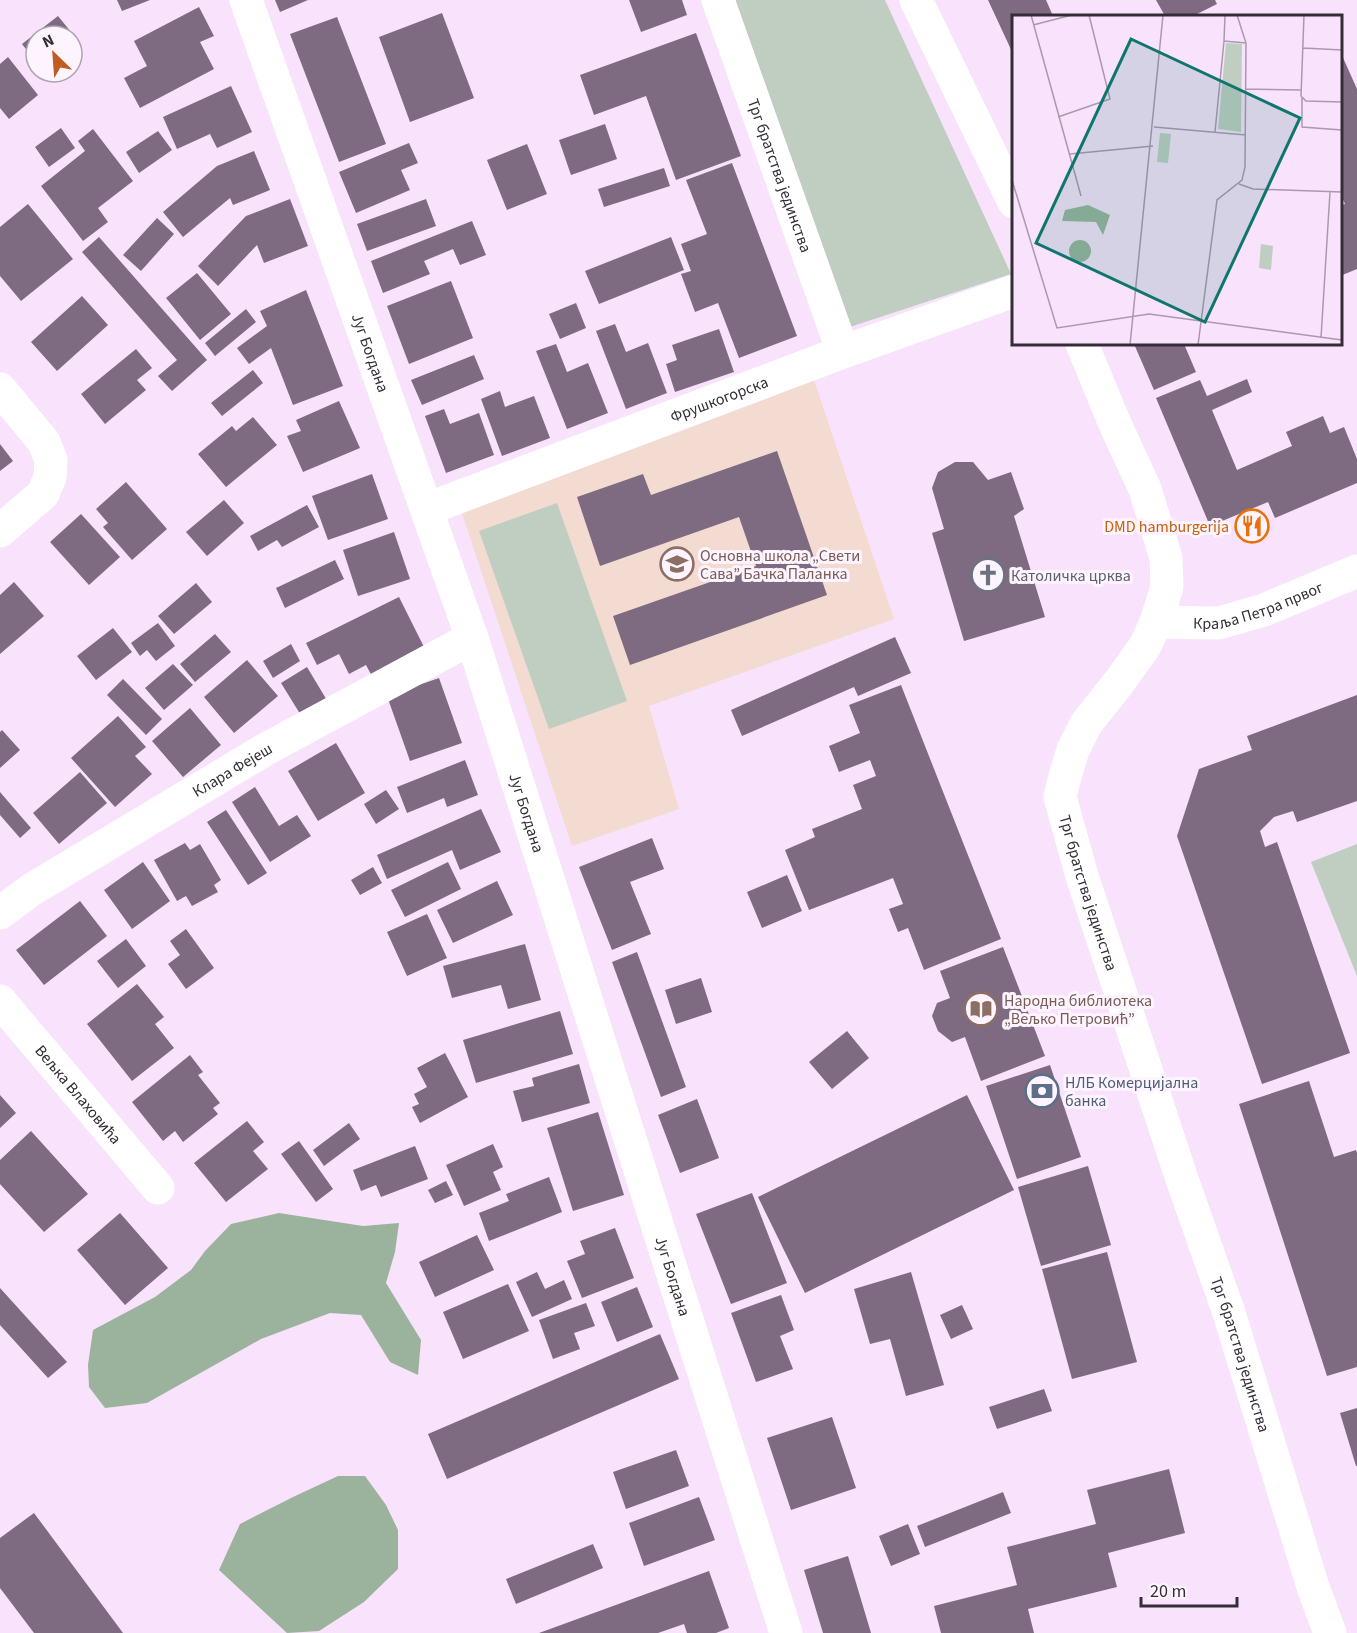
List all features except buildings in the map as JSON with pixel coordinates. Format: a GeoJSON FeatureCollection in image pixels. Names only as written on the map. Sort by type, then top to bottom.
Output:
{"type":"FeatureCollection","features":[{"type":"Feature","properties":{"kind":"street","name":"Југ Богдана"},"geometry":{"type":"LineString","coordinates":[[246,0],[472,638],[786,1633]]}},
{"type":"Feature","properties":{"kind":"street","name":"Трг братства јединства"},"geometry":{"type":"LineString","coordinates":[[718,0],[843,352]]}},
{"type":"Feature","properties":{"kind":"street"},"geometry":{"type":"LineString","coordinates":[[916,0],[1012,198]]}},
{"type":"Feature","properties":{"kind":"street","name":"Фрушкогорска"},"geometry":{"type":"LineString","coordinates":[[427,509],[843,352],[1012,292]]}},
{"type":"Feature","properties":{"kind":"street","name":"Трг братства јединства"},"geometry":{"type":"LineString","coordinates":[[1082,345],[1145,489],[1166,558],[1167,587],[1156,622],[1145,646],[1086,724],[1073,750],[1060,797],[1082,876],[1182,1179],[1229,1313],[1313,1587],[1330,1633]]}},
{"type":"Feature","properties":{"kind":"street"},"geometry":{"type":"LineString","coordinates":[[0,389],[44,442],[51,460],[50,477],[43,494],[0,531]]}},
{"type":"Feature","properties":{"kind":"street","name":"Краља Петра првог"},"geometry":{"type":"LineString","coordinates":[[1156,622],[1219,622],[1264,610],[1357,571]]}},
{"type":"Feature","properties":{"kind":"street","name":"Клара Фејеш"},"geometry":{"type":"LineString","coordinates":[[0,913],[31,890],[266,748],[472,638]]}},
{"type":"Feature","properties":{"kind":"street","name":"Вељка Влаховића"},"geometry":{"type":"LineString","coordinates":[[0,1001],[158,1188]]}},
{"type":"Feature","properties":{"kind":"street"},"geometry":{"type":"LineString","coordinates":[[1335,1633],[1357,1626]]}},
{"type":"Feature","properties":{"kind":"shaded area","name":"Основна школа „Свети Сава” Бачка Паланка"},"geometry":{"type":"Polygon","coordinates":[[[813,377],[894,619],[649,706],[679,809],[572,846],[461,510],[813,377]]]}},
{"type":"Feature","properties":{"kind":"green space"},"geometry":{"type":"Polygon","coordinates":[[[735,0],[885,0],[1011,274],[850,327],[735,0]]]}},
{"type":"Feature","properties":{"kind":"green space"},"geometry":{"type":"Polygon","coordinates":[[[557,503],[627,701],[549,729],[479,531],[557,503]]]}},
{"type":"Feature","properties":{"kind":"green space"},"geometry":{"type":"Polygon","coordinates":[[[1357,844],[1357,976],[1311,862],[1357,844]]]}},
{"type":"Feature","properties":{"kind":"green space"},"geometry":{"type":"Polygon","coordinates":[[[279,1213],[363,1226],[399,1223],[395,1252],[386,1283],[421,1340],[418,1375],[390,1362],[361,1315],[330,1313],[261,1339],[147,1403],[105,1408],[89,1387],[88,1365],[93,1330],[155,1297],[191,1270],[205,1251],[231,1224],[279,1213]]]}},
{"type":"Feature","properties":{"kind":"green space"},"geometry":{"type":"Polygon","coordinates":[[[338,1476],[365,1476],[386,1505],[398,1530],[398,1569],[364,1602],[319,1631],[287,1633],[219,1570],[240,1524],[338,1476]]]}},
{"type":"Feature","properties":{"kind":"place","name":"DMD hamburgerija"},"geometry":{"type":"Point","coordinates":[1252,526]}},
{"type":"Feature","properties":{"kind":"place","name":"Основна школа „Свети Сава” Бачка Паланка"},"geometry":{"type":"Point","coordinates":[677,564]}},
{"type":"Feature","properties":{"kind":"place","name":"Католичка црква"},"geometry":{"type":"Point","coordinates":[988,575]}},
{"type":"Feature","properties":{"kind":"place","name":"Народна библиотека „Вељко Петровић”"},"geometry":{"type":"Point","coordinates":[981,1009]}},
{"type":"Feature","properties":{"kind":"place","name":"НЛБ Комерцијална банка"},"geometry":{"type":"Point","coordinates":[1042,1091]}}]}
